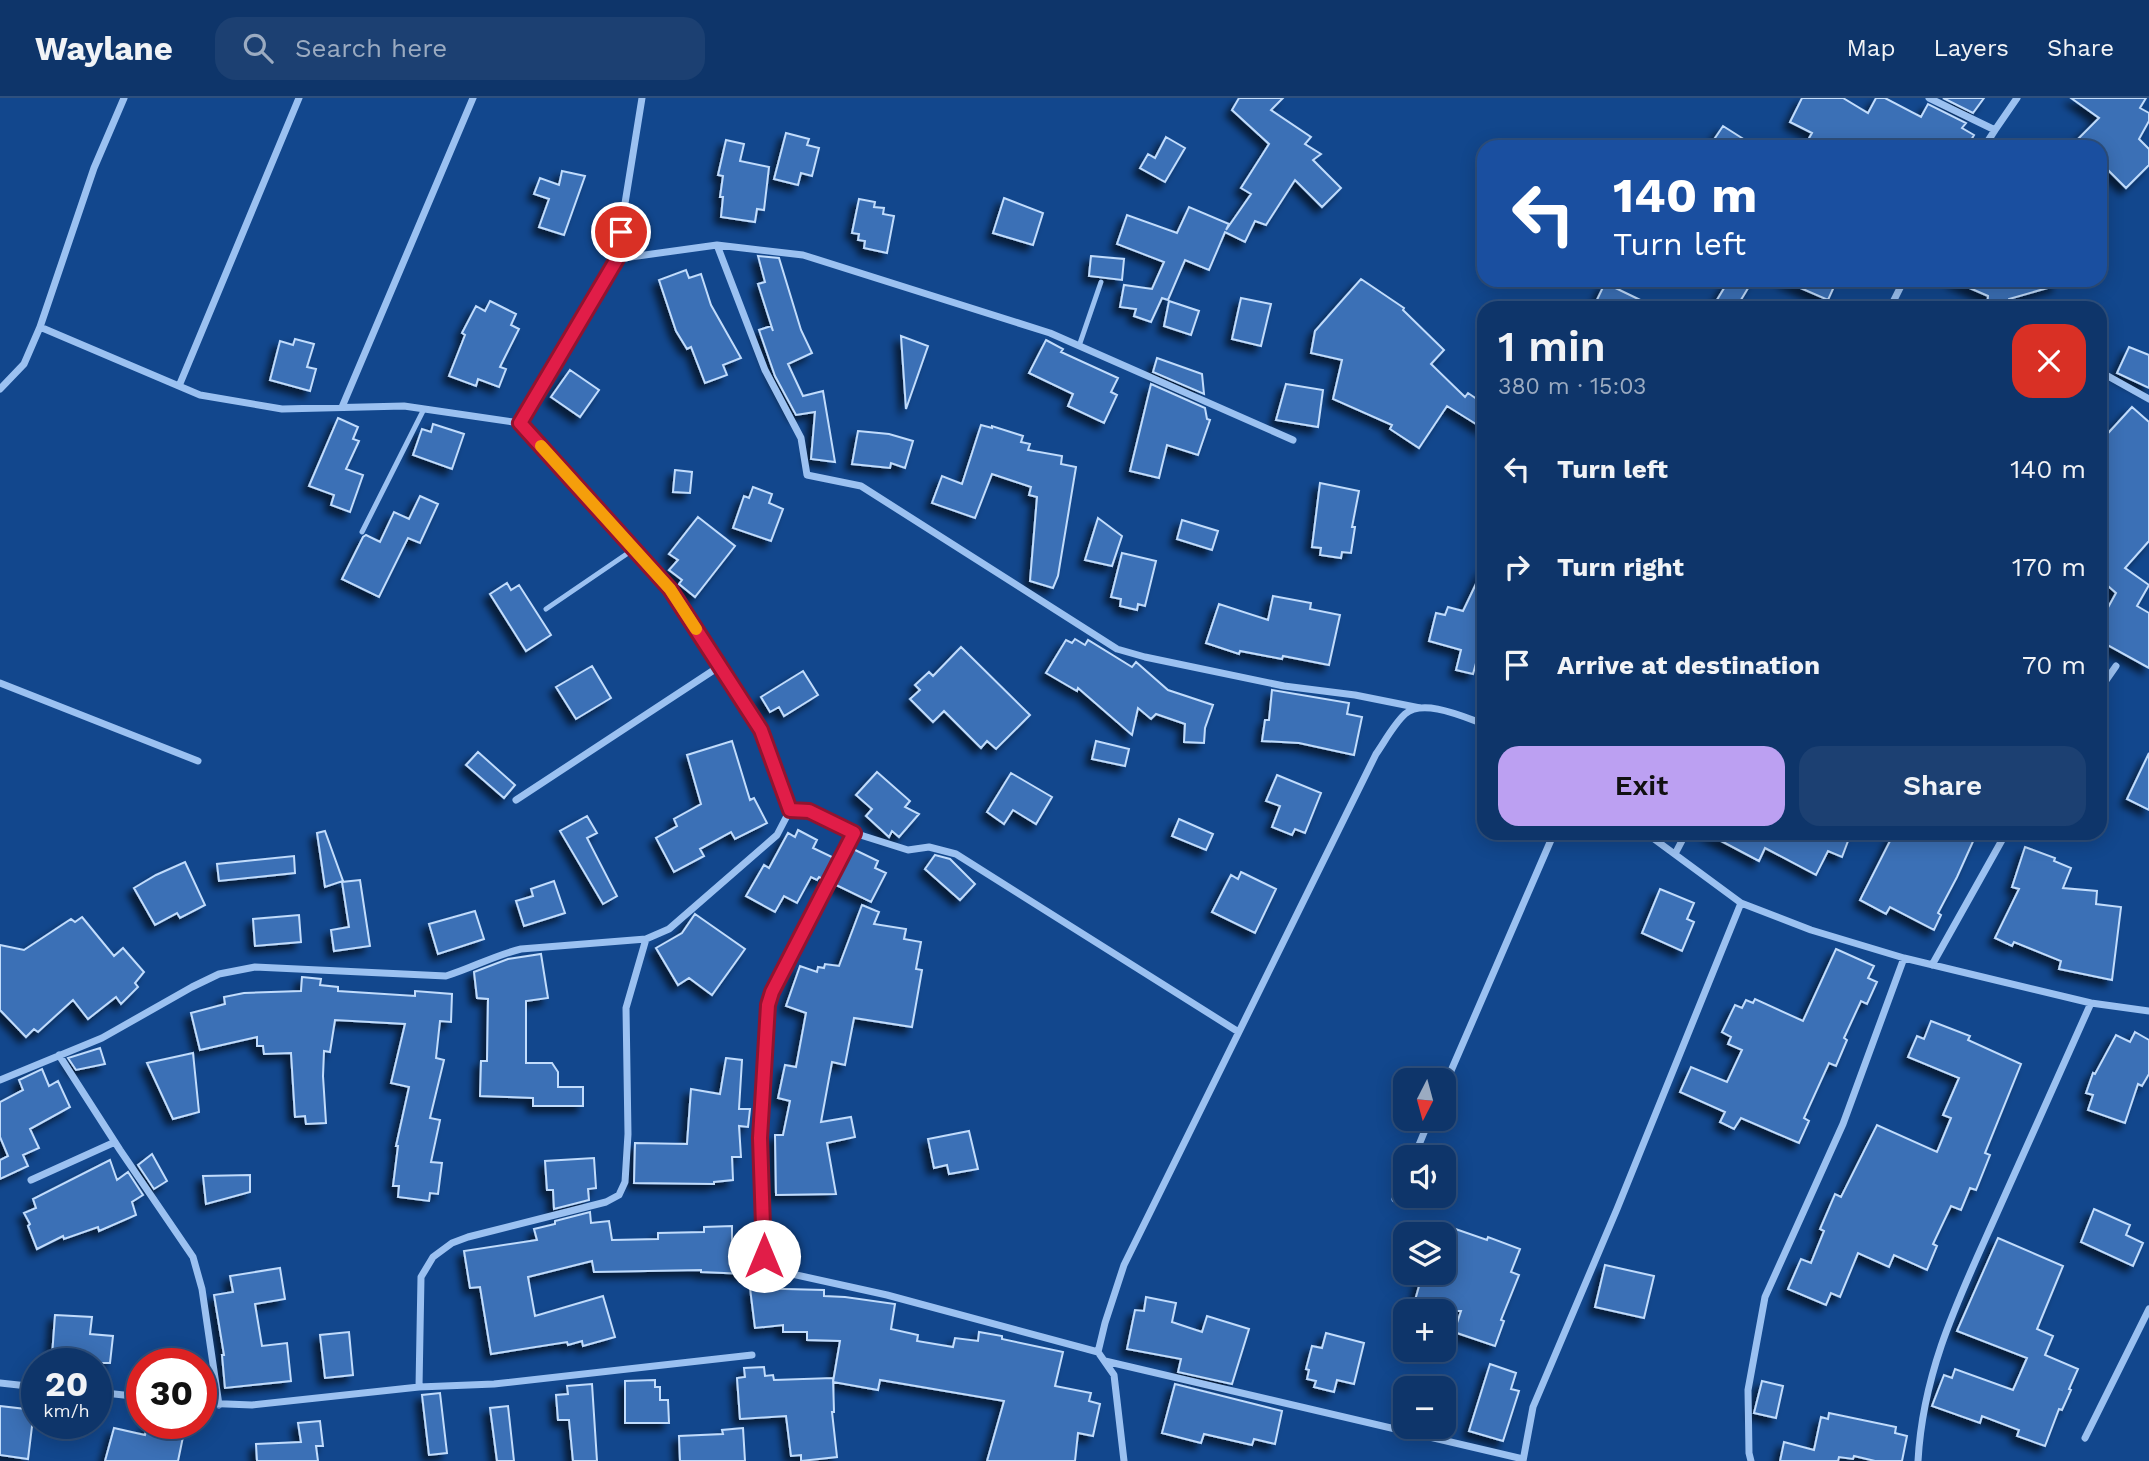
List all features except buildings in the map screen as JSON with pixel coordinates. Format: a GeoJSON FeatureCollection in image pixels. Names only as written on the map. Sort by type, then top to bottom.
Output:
{"type":"FeatureCollection","features":[{"type":"Feature","properties":{"kind":"street"},"geometry":{"type":"LineString","coordinates":[[0,389],[24,364],[40,327],[94,167],[124,98]]}},
{"type":"Feature","properties":{"kind":"street"},"geometry":{"type":"LineString","coordinates":[[178,386],[299,98]]}},
{"type":"Feature","properties":{"kind":"street"},"geometry":{"type":"LineString","coordinates":[[342,407],[473,98]]}},
{"type":"Feature","properties":{"kind":"street"},"geometry":{"type":"LineString","coordinates":[[1929,98],[1995,130]]}},
{"type":"Feature","properties":{"kind":"street"},"geometry":{"type":"LineString","coordinates":[[1989,140],[2017,98]]}},
{"type":"Feature","properties":{"kind":"street"},"geometry":{"type":"LineString","coordinates":[[520,423],[617,259],[640,99]]}},
{"type":"Feature","properties":{"kind":"street"},"geometry":{"type":"LineString","coordinates":[[617,259],[717,245],[803,255],[1050,333],[1293,440]]}},
{"type":"Feature","properties":{"kind":"street"},"geometry":{"type":"LineString","coordinates":[[717,245],[765,370],[801,438],[807,475],[861,486],[1117,649],[1284,686],[1355,695],[1420,708],[1436,708],[1477,722]]}},
{"type":"Feature","properties":{"kind":"street"},"geometry":{"type":"LineString","coordinates":[[0,1080],[102,1038],[192,987],[219,974],[240,969],[255,967],[446,976],[474,967],[501,953],[521,949],[646,939],[669,929],[778,835],[790,810],[761,730],[670,589],[520,423],[404,406],[282,409],[200,395],[40,327]]}},
{"type":"Feature","properties":{"kind":"street"},"geometry":{"type":"LineString","coordinates":[[2107,376],[2149,399]]}},
{"type":"Feature","properties":{"kind":"street"},"geometry":{"type":"LineString","coordinates":[[516,800],[720,666]]}},
{"type":"Feature","properties":{"kind":"street"},"geometry":{"type":"LineString","coordinates":[[2107,679],[2116,666]]}},
{"type":"Feature","properties":{"kind":"street"},"geometry":{"type":"LineString","coordinates":[[0,683],[198,761]]}},
{"type":"Feature","properties":{"kind":"street"},"geometry":{"type":"LineString","coordinates":[[1098,1352],[1124,1265],[1237,1031],[1376,754],[1406,712],[1420,708]]}},
{"type":"Feature","properties":{"kind":"street"},"geometry":{"type":"LineString","coordinates":[[790,810],[809,811],[854,833],[908,850],[929,847],[956,854],[1237,1031]]}},
{"type":"Feature","properties":{"kind":"street"},"geometry":{"type":"LineString","coordinates":[[854,833],[768,1005],[760,1138],[764,1256],[774,1270],[887,1294],[1098,1352],[1114,1375],[1124,1461]]}},
{"type":"Feature","properties":{"kind":"street"},"geometry":{"type":"LineString","coordinates":[[1452,1068],[1551,840]]}},
{"type":"Feature","properties":{"kind":"street"},"geometry":{"type":"LineString","coordinates":[[1656,840],[1741,903],[1811,930],[1932,965],[2091,1003],[2149,1011]]}},
{"type":"Feature","properties":{"kind":"street"},"geometry":{"type":"LineString","coordinates":[[1675,854],[1682,840]]}},
{"type":"Feature","properties":{"kind":"street"},"geometry":{"type":"LineString","coordinates":[[1932,965],[2002,840]]}},
{"type":"Feature","properties":{"kind":"street"},"geometry":{"type":"LineString","coordinates":[[1104,1361],[1523,1460],[1533,1408],[1741,903]]}},
{"type":"Feature","properties":{"kind":"street"},"geometry":{"type":"LineString","coordinates":[[419,1387],[421,1277],[433,1257],[452,1243],[468,1237],[606,1202],[619,1195],[625,1182],[628,1134],[626,1008],[646,939]]}},
{"type":"Feature","properties":{"kind":"street"},"geometry":{"type":"LineString","coordinates":[[1751,1461],[1748,1390],[1765,1297],[1843,1124],[1904,958]]}},
{"type":"Feature","properties":{"kind":"street"},"geometry":{"type":"LineString","coordinates":[[1919,1461],[1920,1424],[1929,1380],[1955,1307],[2091,1003]]}},
{"type":"Feature","properties":{"kind":"street"},"geometry":{"type":"LineString","coordinates":[[59,1055],[193,1257],[202,1289],[219,1405],[252,1405],[419,1387],[494,1384],[752,1355]]}},
{"type":"Feature","properties":{"kind":"street"},"geometry":{"type":"LineString","coordinates":[[31,1180],[115,1142]]}},
{"type":"Feature","properties":{"kind":"street"},"geometry":{"type":"LineString","coordinates":[[2085,1437],[2149,1309]]}},
{"type":"Feature","properties":{"kind":"street"},"geometry":{"type":"LineString","coordinates":[[0,1383],[21,1385]]}},
{"type":"Feature","properties":{"kind":"lane"},"geometry":{"type":"LineString","coordinates":[[1079,346],[1101,282]]}},
{"type":"Feature","properties":{"kind":"lane"},"geometry":{"type":"LineString","coordinates":[[362,532],[424,409]]}},
{"type":"Feature","properties":{"kind":"lane"},"geometry":{"type":"LineString","coordinates":[[547,608],[634,549]]}},
{"type":"Feature","properties":{"kind":"slow traffic"},"geometry":{"type":"LineString","coordinates":[[541,446],[670,589],[696,629]]}},
{"type":"Feature","properties":{"kind":"route"},"geometry":{"type":"LineString","coordinates":[[621,232],[617,259],[520,423],[670,589],[761,730],[790,810],[809,811],[854,833],[772,992],[768,1005],[760,1138],[764,1256]]}}]}
